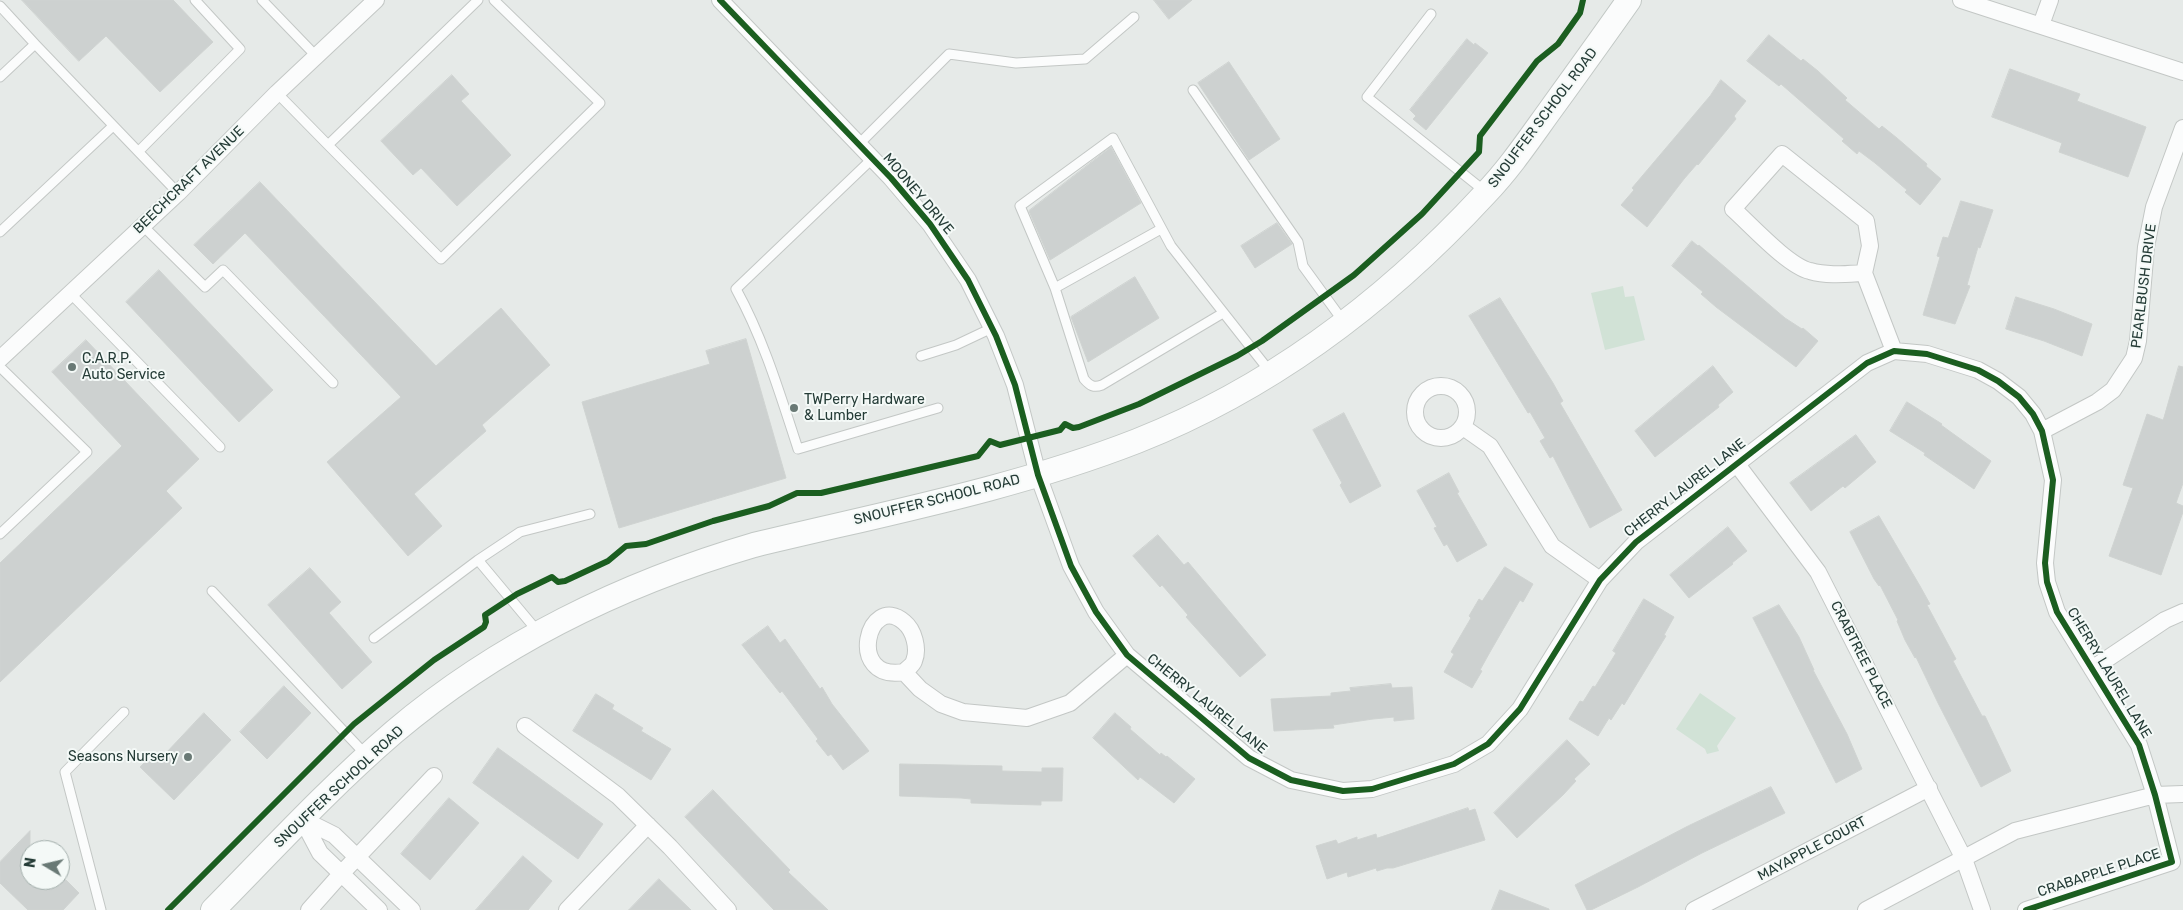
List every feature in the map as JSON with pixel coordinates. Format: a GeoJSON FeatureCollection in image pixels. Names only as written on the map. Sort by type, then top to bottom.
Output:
{"type":"FeatureCollection","features":[{"type":"Feature","properties":{"kind":"main road","name":"SNOUFFER SCHOOL ROAD"},"geometry":{"type":"LineString","coordinates":[[213,910],[367,756],[422,710],[467,677],[539,634],[638,584],[716,556],[1038,474],[1139,440],[1180,422],[1271,374],[1345,323],[1391,286],[1435,246],[1487,193],[1519,153],[1623,4]]}},
{"type":"Feature","properties":{"kind":"street","name":"BEECHCRAFT AVENUE"},"geometry":{"type":"LineString","coordinates":[[0,359],[143,226],[376,0]]}},
{"type":"Feature","properties":{"kind":"street","name":"MOONEY DRIVE"},"geometry":{"type":"LineString","coordinates":[[720,0],[873,158],[930,224],[968,280],[992,328],[1015,385],[1038,474]]}},
{"type":"Feature","properties":{"kind":"street"},"geometry":{"type":"LineString","coordinates":[[1961,0],[2183,72]]}},
{"type":"Feature","properties":{"kind":"street"},"geometry":{"type":"LineString","coordinates":[[2041,25],[2050,0]]}},
{"type":"Feature","properties":{"kind":"street","name":"PEARLBUSH DRIVE"},"geometry":{"type":"LineString","coordinates":[[2042,431],[2097,402],[2113,390],[2134,358],[2138,341],[2146,247],[2154,207],[2183,128]]}},
{"type":"Feature","properties":{"kind":"street"},"geometry":{"type":"LineString","coordinates":[[1864,273],[1824,274],[1796,266],[1733,209],[1782,154],[1866,221],[1870,246],[1864,273],[1894,351]]}},
{"type":"Feature","properties":{"kind":"street","name":"CHERRY LAUREL LANE"},"geometry":{"type":"LineString","coordinates":[[1038,474],[1071,566],[1096,612],[1127,655],[1249,758],[1291,780],[1343,790],[1372,789],[1454,764],[1488,744],[1520,709],[1600,580],[1636,542],[1867,363],[1894,351],[1926,354],[1978,370],[1998,381],[2019,397],[2042,431],[2053,480],[2045,563],[2047,582],[2057,612],[2139,745],[2155,795]]}},
{"type":"Feature","properties":{"kind":"street"},"geometry":{"type":"LineString","coordinates":[[1463,427],[1490,446],[1552,546],[1600,580]]}},
{"type":"Feature","properties":{"kind":"street","name":"CRABTREE PLACE"},"geometry":{"type":"LineString","coordinates":[[1736,464],[1818,572],[1964,859],[1982,910]]}},
{"type":"Feature","properties":{"kind":"street"},"geometry":{"type":"LineString","coordinates":[[2092,670],[2165,620],[2183,612]]}},
{"type":"Feature","properties":{"kind":"street"},"geometry":{"type":"LineString","coordinates":[[904,672],[920,689],[934,699],[963,712],[1027,718],[1070,703],[1127,655]]}},
{"type":"Feature","properties":{"kind":"street"},"geometry":{"type":"LineString","coordinates":[[525,726],[618,796],[728,910]]}},
{"type":"Feature","properties":{"kind":"street"},"geometry":{"type":"LineString","coordinates":[[309,910],[340,874],[434,776]]}},
{"type":"Feature","properties":{"kind":"street","name":"MAYAPPLE COURT"},"geometry":{"type":"LineString","coordinates":[[1694,910],[1929,788]]}},
{"type":"Feature","properties":{"kind":"street"},"geometry":{"type":"LineString","coordinates":[[1866,910],[2015,831],[2155,795],[2183,794]]}},
{"type":"Feature","properties":{"kind":"street","name":"CRABAPPLE PLACE"},"geometry":{"type":"LineString","coordinates":[[2026,910],[2172,862],[2155,795]]}},
{"type":"Feature","properties":{"kind":"street"},"geometry":{"type":"LineString","coordinates":[[302,819],[334,835],[412,910]]}},
{"type":"Feature","properties":{"kind":"street"},"geometry":{"type":"LineString","coordinates":[[302,819],[320,853],[379,910]]}},
{"type":"Feature","properties":{"kind":"street"},"geometry":{"type":"LineString","coordinates":[[568,910],[648,825]]}},
{"type":"Feature","properties":{"kind":"lane"},"geometry":{"type":"LineString","coordinates":[[139,151],[240,49],[196,0]]}},
{"type":"Feature","properties":{"kind":"lane"},"geometry":{"type":"LineString","coordinates":[[262,0],[317,57]]}},
{"type":"Feature","properties":{"kind":"lane"},"geometry":{"type":"LineString","coordinates":[[328,145],[478,0]]}},
{"type":"Feature","properties":{"kind":"lane"},"geometry":{"type":"LineString","coordinates":[[277,94],[441,259],[600,103],[494,0]]}},
{"type":"Feature","properties":{"kind":"lane"},"geometry":{"type":"LineString","coordinates":[[0,6],[178,192]]}},
{"type":"Feature","properties":{"kind":"lane"},"geometry":{"type":"LineString","coordinates":[[1430,14],[1367,97],[1487,193]]}},
{"type":"Feature","properties":{"kind":"lane"},"geometry":{"type":"LineString","coordinates":[[859,144],[949,54],[1016,63],[1085,59],[1134,17]]}},
{"type":"Feature","properties":{"kind":"lane"},"geometry":{"type":"LineString","coordinates":[[0,77],[36,44]]}},
{"type":"Feature","properties":{"kind":"lane"},"geometry":{"type":"LineString","coordinates":[[1193,90],[1298,242],[1302,266],[1345,323]]}},
{"type":"Feature","properties":{"kind":"lane"},"geometry":{"type":"LineString","coordinates":[[0,232],[114,126]]}},
{"type":"Feature","properties":{"kind":"lane"},"geometry":{"type":"LineString","coordinates":[[1223,313],[1096,387],[1090,385],[1084,379],[1056,288],[1020,206],[1113,138],[1171,246],[1271,374]]}},
{"type":"Feature","properties":{"kind":"lane"},"geometry":{"type":"LineString","coordinates":[[873,158],[736,289],[752,318],[768,357],[798,449],[938,408]]}},
{"type":"Feature","properties":{"kind":"lane"},"geometry":{"type":"LineString","coordinates":[[143,226],[205,287],[223,270],[333,382]]}},
{"type":"Feature","properties":{"kind":"lane"},"geometry":{"type":"LineString","coordinates":[[1056,288],[1161,229]]}},
{"type":"Feature","properties":{"kind":"lane"},"geometry":{"type":"LineString","coordinates":[[71,294],[220,447]]}},
{"type":"Feature","properties":{"kind":"lane"},"geometry":{"type":"LineString","coordinates":[[921,356],[956,345],[992,328]]}},
{"type":"Feature","properties":{"kind":"lane"},"geometry":{"type":"LineString","coordinates":[[0,367],[87,452],[0,534]]}},
{"type":"Feature","properties":{"kind":"lane"},"geometry":{"type":"LineString","coordinates":[[374,638],[478,560],[520,532],[590,514]]}},
{"type":"Feature","properties":{"kind":"lane"},"geometry":{"type":"LineString","coordinates":[[478,560],[539,634]]}},
{"type":"Feature","properties":{"kind":"lane"},"geometry":{"type":"LineString","coordinates":[[212,591],[367,756]]}},
{"type":"Feature","properties":{"kind":"lane"},"geometry":{"type":"LineString","coordinates":[[101,910],[65,772],[124,712]]}},
{"type":"Feature","properties":{"kind":"green space"},"geometry":{"type":"Polygon","coordinates":[[[1623,286],[1625,297],[1634,296],[1645,340],[1605,350],[1591,293],[1623,286]]]}},
{"type":"Feature","properties":{"kind":"green space"},"geometry":{"type":"Polygon","coordinates":[[[1700,693],[1736,718],[1717,746],[1719,751],[1707,754],[1705,749],[1676,729],[1700,693]]]}},
{"type":"Feature","properties":{"kind":"building"},"geometry":{"type":"Polygon","coordinates":[[[22,0],[173,0],[213,42],[160,92],[106,36],[79,61],[22,0]]]}},
{"type":"Feature","properties":{"kind":"building"},"geometry":{"type":"Polygon","coordinates":[[[1154,0],[1192,0],[1169,19],[1154,0]]]}},
{"type":"Feature","properties":{"kind":"building"},"geometry":{"type":"Polygon","coordinates":[[[1769,35],[1801,61],[1803,59],[1818,71],[1847,98],[1845,100],[1879,129],[1882,126],[1897,138],[1941,179],[1920,205],[1905,192],[1907,190],[1875,163],[1859,151],[1857,154],[1842,141],[1844,139],[1781,84],[1779,86],[1747,61],[1769,35]]]}},
{"type":"Feature","properties":{"kind":"building"},"geometry":{"type":"Polygon","coordinates":[[[1467,39],[1488,53],[1426,130],[1413,119],[1416,116],[1410,110],[1467,39]]]}},
{"type":"Feature","properties":{"kind":"building"},"geometry":{"type":"Polygon","coordinates":[[[1229,62],[1280,139],[1249,160],[1198,83],[1229,62]]]}},
{"type":"Feature","properties":{"kind":"building"},"geometry":{"type":"Polygon","coordinates":[[[2010,69],[2080,94],[2077,101],[2146,127],[2128,177],[2059,152],[2062,143],[1992,117],[2010,69]]]}},
{"type":"Feature","properties":{"kind":"building"},"geometry":{"type":"Polygon","coordinates":[[[452,75],[469,94],[461,101],[511,155],[457,206],[421,168],[413,175],[381,141],[452,75]]]}},
{"type":"Feature","properties":{"kind":"building"},"geometry":{"type":"Polygon","coordinates":[[[1721,80],[1746,101],[1734,116],[1736,119],[1684,179],[1647,227],[1621,205],[1634,190],[1632,188],[1710,96],[1721,80]]]}},
{"type":"Feature","properties":{"kind":"building"},"geometry":{"type":"Polygon","coordinates":[[[1111,147],[1141,203],[1050,260],[1029,211],[1111,147]]]}},
{"type":"Feature","properties":{"kind":"building"},"geometry":{"type":"Polygon","coordinates":[[[260,182],[436,366],[501,308],[550,365],[482,425],[486,431],[414,494],[442,526],[408,556],[327,462],[401,397],[245,233],[213,264],[194,245],[260,182]]]}},
{"type":"Feature","properties":{"kind":"building"},"geometry":{"type":"Polygon","coordinates":[[[1961,201],[1993,210],[1980,248],[1978,247],[1967,285],[1970,286],[1955,324],[1923,315],[1940,257],[1937,256],[1943,237],[1948,238],[1961,201]]]}},
{"type":"Feature","properties":{"kind":"building"},"geometry":{"type":"Polygon","coordinates":[[[1277,223],[1292,244],[1255,268],[1241,246],[1277,223]]]}},
{"type":"Feature","properties":{"kind":"building"},"geometry":{"type":"Polygon","coordinates":[[[1692,241],[1785,318],[1803,328],[1818,341],[1796,367],[1716,307],[1701,294],[1703,292],[1672,266],[1692,241]]]}},
{"type":"Feature","properties":{"kind":"building"},"geometry":{"type":"Polygon","coordinates":[[[159,270],[273,390],[239,422],[126,302],[159,270]]]}},
{"type":"Feature","properties":{"kind":"building"},"geometry":{"type":"Polygon","coordinates":[[[1135,277],[1159,318],[1088,362],[1071,317],[1135,277]]]}},
{"type":"Feature","properties":{"kind":"building"},"geometry":{"type":"Polygon","coordinates":[[[2016,297],[2092,324],[2082,356],[2006,329],[2016,297]]]}},
{"type":"Feature","properties":{"kind":"building"},"geometry":{"type":"Polygon","coordinates":[[[1500,298],[1553,383],[1563,401],[1560,403],[1622,510],[1590,528],[1553,456],[1550,458],[1540,441],[1545,438],[1469,316],[1500,298]]]}},
{"type":"Feature","properties":{"kind":"building"},"geometry":{"type":"Polygon","coordinates":[[[746,339],[786,478],[619,528],[582,402],[710,364],[706,351],[746,339]]]}},
{"type":"Feature","properties":{"kind":"building"},"geometry":{"type":"Polygon","coordinates":[[[86,340],[199,459],[166,491],[182,508],[0,682],[0,563],[122,446],[52,372],[86,340]]]}},
{"type":"Feature","properties":{"kind":"building"},"geometry":{"type":"Polygon","coordinates":[[[1713,366],[1733,392],[1718,405],[1719,407],[1655,457],[1635,431],[1713,366]]]}},
{"type":"Feature","properties":{"kind":"building"},"geometry":{"type":"Polygon","coordinates":[[[2179,366],[2183,367],[2183,483],[2176,503],[2183,506],[2183,512],[2161,575],[2109,556],[2133,488],[2123,485],[2147,414],[2163,420],[2179,366]]]}},
{"type":"Feature","properties":{"kind":"building"},"geometry":{"type":"Polygon","coordinates":[[[1907,402],[1942,424],[1991,461],[1974,489],[1924,455],[1925,453],[1890,431],[1907,402]]]}},
{"type":"Feature","properties":{"kind":"building"},"geometry":{"type":"Polygon","coordinates":[[[1344,413],[1381,486],[1350,503],[1340,485],[1342,483],[1313,430],[1344,413]]]}},
{"type":"Feature","properties":{"kind":"building"},"geometry":{"type":"Polygon","coordinates":[[[1856,435],[1876,462],[1845,488],[1843,486],[1811,511],[1790,483],[1856,435]]]}},
{"type":"Feature","properties":{"kind":"building"},"geometry":{"type":"Polygon","coordinates":[[[1449,473],[1459,492],[1457,493],[1487,545],[1457,562],[1447,544],[1444,546],[1434,528],[1437,527],[1417,491],[1449,473]]]}},
{"type":"Feature","properties":{"kind":"building"},"geometry":{"type":"Polygon","coordinates":[[[1879,516],[1930,604],[1927,605],[1956,659],[1953,661],[1982,716],[1985,716],[2011,771],[1981,787],[1916,657],[1905,640],[1898,620],[1850,532],[1879,516]]]}},
{"type":"Feature","properties":{"kind":"building"},"geometry":{"type":"Polygon","coordinates":[[[1728,527],[1747,551],[1689,598],[1670,575],[1728,527]]]}},
{"type":"Feature","properties":{"kind":"building"},"geometry":{"type":"Polygon","coordinates":[[[1158,535],[1184,565],[1188,562],[1266,655],[1240,677],[1186,617],[1188,615],[1162,585],[1160,587],[1133,556],[1158,535]]]}},
{"type":"Feature","properties":{"kind":"building"},"geometry":{"type":"Polygon","coordinates":[[[1505,567],[1533,584],[1523,602],[1520,600],[1480,670],[1482,671],[1472,688],[1444,672],[1454,654],[1451,652],[1471,618],[1469,616],[1479,599],[1482,601],[1505,567]]]}},
{"type":"Feature","properties":{"kind":"building"},"geometry":{"type":"Polygon","coordinates":[[[310,568],[341,602],[329,613],[372,662],[342,689],[268,605],[310,568]]]}},
{"type":"Feature","properties":{"kind":"building"},"geometry":{"type":"Polygon","coordinates":[[[1644,599],[1674,617],[1664,635],[1666,636],[1624,705],[1622,703],[1611,720],[1609,718],[1598,736],[1569,719],[1580,701],[1583,702],[1593,686],[1595,687],[1616,653],[1613,651],[1644,599]]]}},
{"type":"Feature","properties":{"kind":"building"},"geometry":{"type":"Polygon","coordinates":[[[1779,605],[1799,637],[1813,670],[1847,734],[1862,769],[1836,783],[1753,618],[1779,605]]]}},
{"type":"Feature","properties":{"kind":"building"},"geometry":{"type":"Polygon","coordinates":[[[768,626],[780,643],[785,639],[820,689],[822,687],[832,704],[869,751],[843,770],[831,754],[828,756],[816,741],[818,739],[782,691],[780,693],[742,645],[768,626]]]}},
{"type":"Feature","properties":{"kind":"building"},"geometry":{"type":"Polygon","coordinates":[[[1391,684],[1392,688],[1412,687],[1414,719],[1394,721],[1394,717],[1333,725],[1334,728],[1274,731],[1271,699],[1331,696],[1331,693],[1351,691],[1350,688],[1391,684]]]}},
{"type":"Feature","properties":{"kind":"building"},"geometry":{"type":"Polygon","coordinates":[[[284,686],[311,713],[267,759],[240,732],[284,686]]]}},
{"type":"Feature","properties":{"kind":"building"},"geometry":{"type":"Polygon","coordinates":[[[596,694],[614,705],[612,709],[643,728],[641,731],[671,749],[651,780],[573,731],[596,694]]]}},
{"type":"Feature","properties":{"kind":"building","name":"Seasons Nursery"},"geometry":{"type":"Polygon","coordinates":[[[204,713],[231,740],[174,800],[140,767],[153,754],[159,760],[204,713]]]}},
{"type":"Feature","properties":{"kind":"building"},"geometry":{"type":"Polygon","coordinates":[[[1115,713],[1160,755],[1161,753],[1167,756],[1195,779],[1174,803],[1140,777],[1138,780],[1093,738],[1115,713]]]}},
{"type":"Feature","properties":{"kind":"building"},"geometry":{"type":"Polygon","coordinates":[[[1567,740],[1590,764],[1574,779],[1576,781],[1563,795],[1517,838],[1494,813],[1567,740]]]}},
{"type":"Feature","properties":{"kind":"building"},"geometry":{"type":"Polygon","coordinates":[[[498,748],[603,824],[578,859],[473,783],[498,748]]]}},
{"type":"Feature","properties":{"kind":"building"},"geometry":{"type":"Polygon","coordinates":[[[900,764],[1002,766],[1002,771],[1042,772],[1042,768],[1063,768],[1062,801],[1041,801],[1041,805],[1001,804],[971,803],[971,799],[961,798],[900,796],[900,764]]]}},
{"type":"Feature","properties":{"kind":"building"},"geometry":{"type":"Polygon","coordinates":[[[1771,787],[1785,813],[1702,853],[1638,887],[1591,910],[1587,910],[1575,885],[1688,826],[1771,787]]]}},
{"type":"Feature","properties":{"kind":"building"},"geometry":{"type":"Polygon","coordinates":[[[713,790],[790,870],[788,872],[828,910],[774,910],[685,817],[713,790]]]}},
{"type":"Feature","properties":{"kind":"building"},"geometry":{"type":"Polygon","coordinates":[[[449,798],[479,823],[430,880],[401,854],[449,798]]]}},
{"type":"Feature","properties":{"kind":"building"},"geometry":{"type":"Polygon","coordinates":[[[1468,808],[1469,811],[1475,809],[1485,840],[1393,868],[1377,871],[1376,868],[1348,877],[1347,872],[1327,879],[1316,846],[1336,840],[1338,844],[1357,837],[1357,840],[1376,834],[1377,838],[1468,808]]]}},
{"type":"Feature","properties":{"kind":"building"},"geometry":{"type":"Polygon","coordinates":[[[30,831],[30,840],[21,840],[30,831]]]}},
{"type":"Feature","properties":{"kind":"building"},"geometry":{"type":"Polygon","coordinates":[[[20,841],[20,890],[70,890],[70,884],[79,893],[63,910],[28,910],[0,883],[0,862],[20,841]]]}},
{"type":"Feature","properties":{"kind":"building"},"geometry":{"type":"Polygon","coordinates":[[[523,856],[552,881],[528,910],[476,910],[523,856]]]}},
{"type":"Feature","properties":{"kind":"building"},"geometry":{"type":"Polygon","coordinates":[[[659,879],[691,910],[629,910],[659,879]]]}},
{"type":"Feature","properties":{"kind":"building"},"geometry":{"type":"Polygon","coordinates":[[[1500,890],[1549,909],[1549,910],[1492,910],[1500,890]]]}},
{"type":"Feature","properties":{"kind":"cycle path"},"geometry":{"type":"LineString","coordinates":[[720,0],[891,178],[930,224],[968,280],[996,336],[1015,385],[1038,475],[1071,566],[1096,612],[1127,655],[1249,758],[1291,780],[1343,791],[1372,789],[1454,764],[1488,744],[1520,709],[1600,580],[1636,542],[1867,363],[1894,351],[1927,354],[1978,370],[1998,381],[2019,397],[2033,414],[2042,431],[2053,480],[2045,563],[2047,582],[2057,612],[2139,745],[2155,795],[2172,862],[2026,910]]}},
{"type":"Feature","properties":{"kind":"cycle path"},"geometry":{"type":"LineString","coordinates":[[168,910],[354,724],[434,660],[484,627],[486,622],[485,615],[517,594],[552,577],[558,582],[565,581],[608,561],[626,546],[646,544],[713,521],[769,506],[797,493],[821,493],[978,456],[990,441],[1000,445],[1060,430],[1065,424],[1073,428],[1079,427],[1139,404],[1237,356],[1262,341],[1354,275],[1422,214],[1479,152],[1480,136],[1537,61],[1558,44],[1580,13],[1583,0]]}},
{"type":"Feature","properties":{"kind":"place","name":"C.A.R.P. Auto Service"},"geometry":{"type":"Point","coordinates":[72,367]}},
{"type":"Feature","properties":{"kind":"place","name":"TWPerry Hardware & Lumber"},"geometry":{"type":"Point","coordinates":[794,408]}},
{"type":"Feature","properties":{"kind":"place","name":"Seasons Nursery"},"geometry":{"type":"Point","coordinates":[188,757]}}]}
